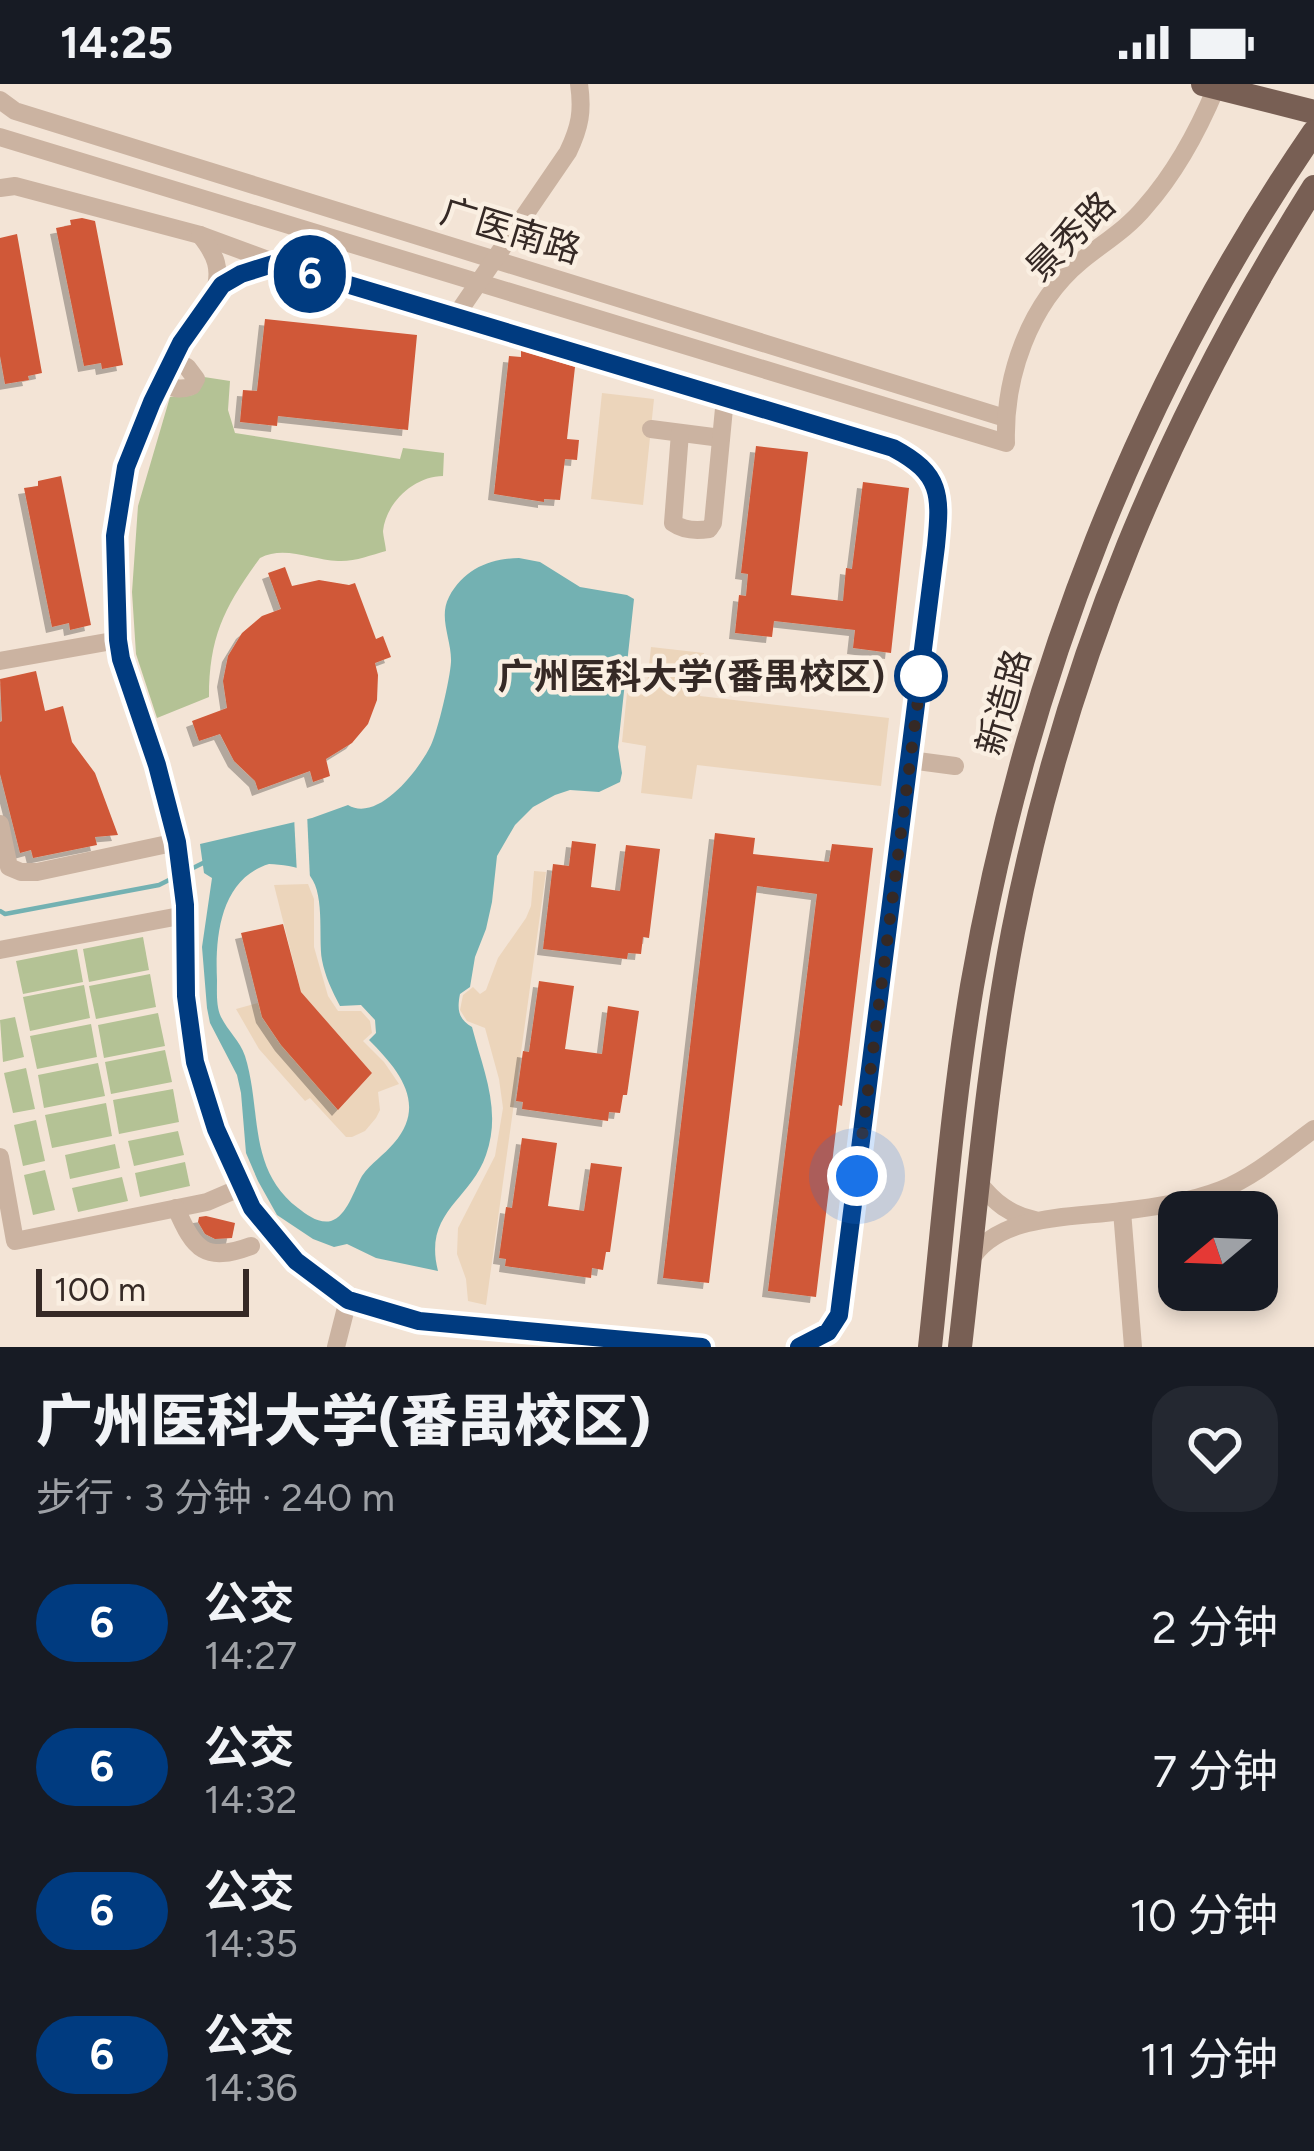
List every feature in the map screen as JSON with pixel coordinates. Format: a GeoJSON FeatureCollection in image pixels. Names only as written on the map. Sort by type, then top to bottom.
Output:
{"type":"FeatureCollection","features":[{"type":"Feature","properties":{"kind":"main road"},"geometry":{"type":"LineString","coordinates":[[1210,86],[1314,112]]}},
{"type":"Feature","properties":{"kind":"main road","name":"新造路"},"geometry":{"type":"LineString","coordinates":[[930,1347],[976,967],[1010,805],[1054,654],[1105,518],[1165,386],[1239,248],[1314,132]]}},
{"type":"Feature","properties":{"kind":"main road","name":"新造路"},"geometry":{"type":"LineString","coordinates":[[960,1347],[992,1064],[1017,913],[1048,781],[1079,679],[1119,564],[1177,430],[1248,295],[1314,187]]}},
{"type":"Feature","properties":{"kind":"street"},"geometry":{"type":"LineString","coordinates":[[455,317],[568,152],[580,128],[579,84]]}},
{"type":"Feature","properties":{"kind":"street","name":"景秀路"},"geometry":{"type":"LineString","coordinates":[[1006,443],[1012,372],[1050,297],[1080,262],[1145,208],[1185,153],[1210,86]]}},
{"type":"Feature","properties":{"kind":"street","name":"广医南路"},"geometry":{"type":"LineString","coordinates":[[0,100],[14,111],[1005,418]]}},
{"type":"Feature","properties":{"kind":"street","name":"广医南路"},"geometry":{"type":"LineString","coordinates":[[0,136],[1006,443]]}},
{"type":"Feature","properties":{"kind":"street"},"geometry":{"type":"LineString","coordinates":[[0,188],[15,186],[200,235],[276,263],[893,448],[918,461],[934,483],[938,529],[839,1315],[828,1332],[799,1347]]}},
{"type":"Feature","properties":{"kind":"street"},"geometry":{"type":"LineString","coordinates":[[200,235],[218,264],[214,294]]}},
{"type":"Feature","properties":{"kind":"street"},"geometry":{"type":"LineString","coordinates":[[276,263],[222,285],[181,343],[126,467],[115,536],[121,659],[177,842],[185,910],[186,996],[195,1062],[216,1129],[252,1208],[296,1261],[348,1300],[419,1321],[589,1342],[702,1347]]}},
{"type":"Feature","properties":{"kind":"street"},"geometry":{"type":"LineString","coordinates":[[162,383],[185,388],[196,379],[173,360]]}},
{"type":"Feature","properties":{"kind":"street"},"geometry":{"type":"LineString","coordinates":[[680,433],[673,523],[709,529],[725,398]]}},
{"type":"Feature","properties":{"kind":"street"},"geometry":{"type":"LineString","coordinates":[[651,429],[721,437]]}},
{"type":"Feature","properties":{"kind":"street"},"geometry":{"type":"LineString","coordinates":[[0,661],[118,640]]}},
{"type":"Feature","properties":{"kind":"street"},"geometry":{"type":"LineString","coordinates":[[910,760],[955,766]]}},
{"type":"Feature","properties":{"kind":"street"},"geometry":{"type":"LineString","coordinates":[[0,824],[10,867],[22,872],[177,842]]}},
{"type":"Feature","properties":{"kind":"street"},"geometry":{"type":"LineString","coordinates":[[0,950],[185,910]]}},
{"type":"Feature","properties":{"kind":"street"},"geometry":{"type":"LineString","coordinates":[[970,1261],[993,1238],[1040,1221],[1167,1205],[1220,1190],[1251,1175],[1314,1130]]}},
{"type":"Feature","properties":{"kind":"street"},"geometry":{"type":"LineString","coordinates":[[0,1156],[15,1240],[219,1199],[242,1187]]}},
{"type":"Feature","properties":{"kind":"street"},"geometry":{"type":"LineString","coordinates":[[979,1183],[1007,1210],[1040,1221]]}},
{"type":"Feature","properties":{"kind":"street"},"geometry":{"type":"LineString","coordinates":[[176,1208],[198,1246],[220,1255],[251,1246]]}},
{"type":"Feature","properties":{"kind":"street"},"geometry":{"type":"LineString","coordinates":[[1122,1211],[1133,1347]]}},
{"type":"Feature","properties":{"kind":"street"},"geometry":{"type":"LineString","coordinates":[[336,1347],[348,1300]]}},
{"type":"Feature","properties":{"kind":"green space"},"geometry":{"type":"Polygon","coordinates":[[[204,377],[230,381],[228,410],[235,433],[400,459],[403,448],[444,453],[443,476],[422,481],[396,501],[385,520],[386,551],[344,561],[288,553],[260,558],[221,623],[212,656],[209,697],[157,718],[136,654],[132,592],[138,506],[170,397],[193,395],[204,377]]]}},
{"type":"Feature","properties":{"kind":"green space"},"geometry":{"type":"Polygon","coordinates":[[[143,937],[149,970],[89,982],[83,949],[143,937]]]}},
{"type":"Feature","properties":{"kind":"green space"},"geometry":{"type":"Polygon","coordinates":[[[77,949],[83,982],[23,994],[16,961],[77,949]]]}},
{"type":"Feature","properties":{"kind":"green space"},"geometry":{"type":"Polygon","coordinates":[[[150,974],[156,1007],[96,1019],[89,986],[150,974]]]}},
{"type":"Feature","properties":{"kind":"green space"},"geometry":{"type":"Polygon","coordinates":[[[84,985],[90,1018],[30,1031],[23,997],[84,985]]]}},
{"type":"Feature","properties":{"kind":"green space"},"geometry":{"type":"Polygon","coordinates":[[[158,1013],[165,1046],[104,1058],[98,1025],[158,1013]]]}},
{"type":"Feature","properties":{"kind":"green space"},"geometry":{"type":"Polygon","coordinates":[[[15,1017],[24,1057],[3,1062],[0,1020],[15,1017]]]}},
{"type":"Feature","properties":{"kind":"green space"},"geometry":{"type":"Polygon","coordinates":[[[91,1024],[97,1057],[37,1069],[30,1036],[91,1024]]]}},
{"type":"Feature","properties":{"kind":"green space"},"geometry":{"type":"Polygon","coordinates":[[[165,1050],[172,1082],[111,1094],[105,1062],[165,1050]]]}},
{"type":"Feature","properties":{"kind":"green space"},"geometry":{"type":"Polygon","coordinates":[[[98,1063],[105,1096],[44,1108],[38,1075],[98,1063]]]}},
{"type":"Feature","properties":{"kind":"green space"},"geometry":{"type":"Polygon","coordinates":[[[26,1068],[35,1109],[13,1113],[4,1073],[26,1068]]]}},
{"type":"Feature","properties":{"kind":"green space"},"geometry":{"type":"Polygon","coordinates":[[[173,1089],[179,1122],[119,1134],[113,1100],[173,1089]]]}},
{"type":"Feature","properties":{"kind":"green space"},"geometry":{"type":"Polygon","coordinates":[[[106,1103],[112,1136],[52,1148],[45,1115],[106,1103]]]}},
{"type":"Feature","properties":{"kind":"green space"},"geometry":{"type":"Polygon","coordinates":[[[36,1120],[45,1161],[23,1166],[14,1125],[36,1120]]]}},
{"type":"Feature","properties":{"kind":"green space"},"geometry":{"type":"Polygon","coordinates":[[[178,1131],[184,1155],[134,1166],[128,1141],[178,1131]]]}},
{"type":"Feature","properties":{"kind":"green space"},"geometry":{"type":"Polygon","coordinates":[[[115,1144],[120,1168],[70,1179],[65,1155],[115,1144]]]}},
{"type":"Feature","properties":{"kind":"green space"},"geometry":{"type":"Polygon","coordinates":[[[185,1162],[190,1186],[140,1197],[135,1173],[185,1162]]]}},
{"type":"Feature","properties":{"kind":"green space"},"geometry":{"type":"Polygon","coordinates":[[[45,1170],[55,1210],[33,1215],[24,1175],[45,1170]]]}},
{"type":"Feature","properties":{"kind":"green space"},"geometry":{"type":"Polygon","coordinates":[[[122,1177],[128,1201],[78,1212],[72,1188],[122,1177]]]}},
{"type":"Feature","properties":{"kind":"shaded area"},"geometry":{"type":"Polygon","coordinates":[[[602,393],[654,399],[643,505],[591,499],[602,393]]]}},
{"type":"Feature","properties":{"kind":"shaded area"},"geometry":{"type":"Polygon","coordinates":[[[651,647],[704,653],[700,696],[889,718],[881,786],[697,765],[692,799],[641,793],[646,746],[622,742],[627,693],[646,695],[651,647]]]}},
{"type":"Feature","properties":{"kind":"shaded area"},"geometry":{"type":"Polygon","coordinates":[[[534,871],[546,872],[486,1305],[468,1301],[457,1254],[458,1228],[495,1156],[503,1108],[485,1028],[467,1021],[460,1010],[463,995],[473,987],[480,994],[486,990],[498,958],[526,918],[534,871]]]}},
{"type":"Feature","properties":{"kind":"shaded area"},"geometry":{"type":"Polygon","coordinates":[[[308,884],[314,899],[314,947],[328,996],[338,1011],[361,1011],[370,1021],[372,1033],[363,1041],[399,1084],[378,1092],[376,1118],[352,1137],[346,1137],[310,1098],[305,1101],[259,1049],[236,1009],[258,1003],[281,1045],[338,1110],[372,1073],[301,992],[274,885],[308,884]]]}},
{"type":"Feature","properties":{"kind":"water"},"geometry":{"type":"Polygon","coordinates":[[[508,559],[540,562],[580,587],[634,599],[618,747],[622,773],[620,782],[599,792],[570,790],[533,807],[515,825],[497,856],[486,929],[470,987],[460,994],[459,1004],[461,1017],[472,1027],[485,1075],[492,1106],[490,1138],[479,1171],[442,1220],[435,1251],[438,1271],[313,1239],[277,1215],[258,1181],[246,1153],[237,1075],[207,1008],[202,947],[212,878],[204,873],[200,844],[348,805],[372,807],[396,791],[425,755],[440,717],[451,662],[445,613],[449,597],[470,573],[508,559]],[[269,864],[240,882],[224,912],[217,946],[218,1008],[245,1056],[263,1157],[271,1175],[302,1211],[327,1222],[341,1214],[362,1176],[404,1129],[409,1101],[399,1075],[369,1040],[376,1033],[375,1020],[361,1005],[340,1006],[332,989],[322,960],[319,901],[313,880],[298,868],[269,864]]]}},
{"type":"Feature","properties":{"kind":"pier"},"geometry":{"type":"Polygon","coordinates":[[[307,813],[310,879],[297,875],[294,816],[307,813]]]}},
{"type":"Feature","properties":{"kind":"building"},"geometry":{"type":"Polygon","coordinates":[[[82,218],[95,221],[123,365],[84,366],[56,228],[82,218]]]}},
{"type":"Feature","properties":{"kind":"building"},"geometry":{"type":"Polygon","coordinates":[[[17,234],[42,373],[5,384],[0,356],[0,238],[17,234]]]}},
{"type":"Feature","properties":{"kind":"building"},"geometry":{"type":"Polygon","coordinates":[[[265,319],[417,335],[408,430],[278,416],[277,426],[240,422],[243,390],[257,391],[265,319]]]}},
{"type":"Feature","properties":{"kind":"building"},"geometry":{"type":"Polygon","coordinates":[[[521,351],[575,367],[567,439],[579,440],[577,460],[565,459],[560,500],[494,494],[509,356],[521,357],[521,351]]]}},
{"type":"Feature","properties":{"kind":"building"},"geometry":{"type":"Polygon","coordinates":[[[756,446],[808,452],[791,595],[843,601],[863,482],[909,488],[891,653],[853,648],[855,630],[774,621],[772,637],[735,633],[739,595],[746,596],[748,574],[741,573],[756,446]]]}},
{"type":"Feature","properties":{"kind":"building"},"geometry":{"type":"Polygon","coordinates":[[[61,476],[91,625],[70,630],[69,623],[52,627],[24,488],[61,476]]]}},
{"type":"Feature","properties":{"kind":"building"},"geometry":{"type":"Polygon","coordinates":[[[285,567],[292,586],[319,580],[355,583],[376,639],[383,636],[391,657],[375,663],[377,700],[368,724],[352,743],[326,759],[330,776],[313,782],[310,771],[258,790],[220,734],[199,741],[192,721],[227,708],[223,681],[228,656],[242,633],[262,616],[281,609],[268,573],[285,567]]]}},
{"type":"Feature","properties":{"kind":"building"},"geometry":{"type":"Polygon","coordinates":[[[36,671],[45,711],[63,706],[72,742],[95,773],[118,835],[95,837],[97,845],[33,858],[31,850],[20,853],[0,774],[0,679],[36,671]]]}},
{"type":"Feature","properties":{"kind":"building"},"geometry":{"type":"Polygon","coordinates":[[[715,833],[755,838],[753,854],[829,862],[832,844],[873,848],[816,1297],[768,1291],[817,894],[757,886],[709,1283],[663,1278],[715,833]]]}},
{"type":"Feature","properties":{"kind":"building"},"geometry":{"type":"Polygon","coordinates":[[[572,841],[596,844],[591,887],[620,891],[626,845],[660,849],[649,938],[643,937],[641,954],[628,953],[627,959],[543,949],[553,864],[569,866],[572,841]]]}},
{"type":"Feature","properties":{"kind":"building"},"geometry":{"type":"Polygon","coordinates":[[[283,924],[301,992],[372,1073],[338,1110],[262,1017],[241,933],[283,924]]]}},
{"type":"Feature","properties":{"kind":"building"},"geometry":{"type":"Polygon","coordinates":[[[539,981],[574,986],[565,1049],[602,1054],[608,1006],[639,1011],[627,1095],[623,1095],[620,1113],[609,1112],[608,1121],[522,1109],[523,1102],[516,1101],[539,981]]]}},
{"type":"Feature","properties":{"kind":"building"},"geometry":{"type":"Polygon","coordinates":[[[522,1138],[557,1143],[548,1206],[584,1211],[591,1163],[622,1167],[610,1252],[606,1252],[603,1270],[592,1268],[591,1278],[505,1266],[506,1259],[499,1258],[522,1138]]]}},
{"type":"Feature","properties":{"kind":"building"},"geometry":{"type":"Polygon","coordinates":[[[206,1216],[235,1223],[232,1238],[205,1234],[198,1222],[206,1216]]]}},
{"type":"Feature","properties":{"kind":"waterway"},"geometry":{"type":"LineString","coordinates":[[185,872],[203,863]]}},
{"type":"Feature","properties":{"kind":"waterway"},"geometry":{"type":"LineString","coordinates":[[0,911],[5,914],[159,885],[175,877]]}},
{"type":"Feature","properties":{"kind":"bus line","name":"6"},"geometry":{"type":"LineString","coordinates":[[702,1347],[419,1321],[348,1300],[296,1261],[252,1208],[216,1129],[195,1062],[186,996],[185,905],[177,842],[121,659],[115,610],[115,536],[126,467],[152,402],[181,343],[214,294],[241,274],[276,263],[893,448],[918,461],[934,483],[939,511],[936,546],[839,1315],[828,1332],[799,1347]]}},
{"type":"Feature","properties":{"kind":"place","name":"广州医科大学(番禺校区)"},"geometry":{"type":"Point","coordinates":[921,676]}},
{"type":"Feature","properties":{"kind":"route"},"geometry":{"type":"LineString","coordinates":[[857,1176],[921,676]]}}]}
